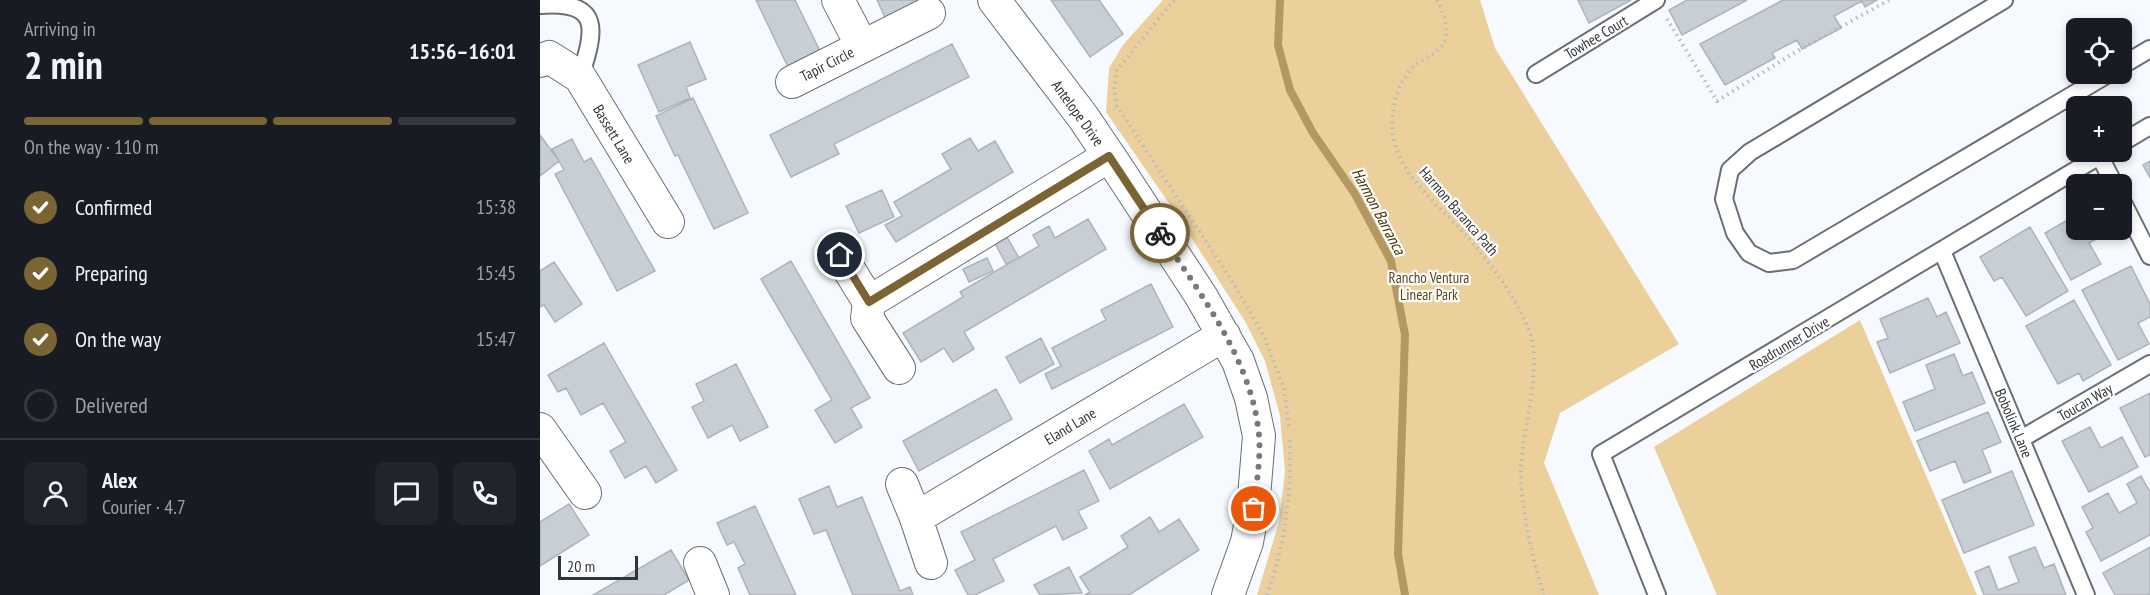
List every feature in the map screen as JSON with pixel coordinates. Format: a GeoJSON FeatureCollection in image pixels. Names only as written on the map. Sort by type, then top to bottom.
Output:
{"type":"FeatureCollection","features":[{"type":"Feature","properties":{"kind":"street","name":"Tapir Circle"},"geometry":{"type":"LineString","coordinates":[[838,0],[862,46]]}},
{"type":"Feature","properties":{"kind":"street","name":"Antelope Drive"},"geometry":{"type":"LineString","coordinates":[[994,0],[1109,156],[1224,335],[1238,361],[1251,398],[1259,436],[1254,509],[1247,542],[1220,593]]}},
{"type":"Feature","properties":{"kind":"street","name":"Tapir Circle"},"geometry":{"type":"LineString","coordinates":[[792,82],[929,13]]}},
{"type":"Feature","properties":{"kind":"street","name":"Bassett Lane"},"geometry":{"type":"LineString","coordinates":[[544,59],[580,77],[668,222]]}},
{"type":"Feature","properties":{"kind":"street"},"geometry":{"type":"LineString","coordinates":[[869,302],[1109,156]]}},
{"type":"Feature","properties":{"kind":"street"},"geometry":{"type":"LineString","coordinates":[[840,255],[869,302],[867,318],[898,368]]}},
{"type":"Feature","properties":{"kind":"street","name":"Eland Lane"},"geometry":{"type":"LineString","coordinates":[[916,518],[1224,335]]}},
{"type":"Feature","properties":{"kind":"street"},"geometry":{"type":"LineString","coordinates":[[540,429],[549,462],[585,493]]}},
{"type":"Feature","properties":{"kind":"street"},"geometry":{"type":"LineString","coordinates":[[902,484],[931,563]]}},
{"type":"Feature","properties":{"kind":"street"},"geometry":{"type":"LineString","coordinates":[[700,563],[714,595]]}},
{"type":"Feature","properties":{"kind":"lane","name":"Towhee Court"},"geometry":{"type":"LineString","coordinates":[[1536,74],[1656,0]]}},
{"type":"Feature","properties":{"kind":"lane"},"geometry":{"type":"LineString","coordinates":[[2004,0],[1750,152],[1731,170],[1724,199],[1735,233],[1749,253],[1769,264],[1793,260],[2091,84]]}},
{"type":"Feature","properties":{"kind":"lane"},"geometry":{"type":"LineString","coordinates":[[540,5],[565,2],[582,9],[592,26],[589,48],[580,77]]}},
{"type":"Feature","properties":{"kind":"lane"},"geometry":{"type":"LineString","coordinates":[[2132,60],[2150,49]]}},
{"type":"Feature","properties":{"kind":"lane"},"geometry":{"type":"LineString","coordinates":[[2132,137],[2150,126]]}},
{"type":"Feature","properties":{"kind":"lane","name":"Roadrunner Drive"},"geometry":{"type":"LineString","coordinates":[[1657,595],[1601,454],[2090,162]]}},
{"type":"Feature","properties":{"kind":"lane"},"geometry":{"type":"LineString","coordinates":[[2132,221],[2150,256]]}},
{"type":"Feature","properties":{"kind":"lane","name":"Bobolink Lane"},"geometry":{"type":"LineString","coordinates":[[1942,251],[2086,595]]}},
{"type":"Feature","properties":{"kind":"lane","name":"Toucan Way"},"geometry":{"type":"LineString","coordinates":[[2021,439],[2150,364]]}},
{"type":"Feature","properties":{"kind":"path","name":"Harmon Baranca Path"},"geometry":{"type":"LineString","coordinates":[[1437,0],[1448,27],[1446,38],[1438,50],[1413,66],[1400,84],[1393,108],[1393,135],[1400,159],[1413,178],[1494,269],[1528,326],[1532,360],[1530,407],[1520,467],[1525,513],[1544,595]]}},
{"type":"Feature","properties":{"kind":"path"},"geometry":{"type":"LineString","coordinates":[[1656,0],[1717,101],[1794,53],[1888,0]]}},
{"type":"Feature","properties":{"kind":"green space","name":"Rancho Ventura Linear Park"},"geometry":{"type":"Polygon","coordinates":[[[1163,0],[1480,0],[1495,48],[1679,344],[1560,413],[1544,463],[1599,595],[1257,595],[1279,522],[1285,471],[1280,416],[1265,361],[1246,323],[1175,212],[1106,112],[1109,68],[1123,45],[1163,0]]]}},
{"type":"Feature","properties":{"kind":"green space"},"geometry":{"type":"Polygon","coordinates":[[[1860,320],[1977,595],[1717,595],[1654,447],[1860,320]]]}},
{"type":"Feature","properties":{"kind":"building"},"geometry":{"type":"Polygon","coordinates":[[[756,0],[795,0],[820,51],[788,67],[756,0]]]}},
{"type":"Feature","properties":{"kind":"building"},"geometry":{"type":"Polygon","coordinates":[[[877,0],[921,0],[921,1],[885,17],[877,0]]]}},
{"type":"Feature","properties":{"kind":"building"},"geometry":{"type":"Polygon","coordinates":[[[1051,0],[1099,0],[1123,34],[1090,57],[1051,0]]]}},
{"type":"Feature","properties":{"kind":"building"},"geometry":{"type":"Polygon","coordinates":[[[1578,0],[1631,0],[1589,23],[1578,0]]]}},
{"type":"Feature","properties":{"kind":"building"},"geometry":{"type":"Polygon","coordinates":[[[1687,0],[1747,0],[1682,35],[1669,10],[1687,0]]]}},
{"type":"Feature","properties":{"kind":"building"},"geometry":{"type":"Polygon","coordinates":[[[1783,0],[1877,0],[1865,7],[1862,1],[1834,16],[1841,28],[1802,49],[1797,40],[1772,53],[1775,58],[1725,85],[1700,44],[1783,0]]]}},
{"type":"Feature","properties":{"kind":"building"},"geometry":{"type":"Polygon","coordinates":[[[690,42],[706,79],[686,87],[690,98],[659,112],[638,65],[690,42]]]}},
{"type":"Feature","properties":{"kind":"building"},"geometry":{"type":"Polygon","coordinates":[[[952,44],[969,77],[834,144],[839,154],[791,177],[770,135],[952,44]]]}},
{"type":"Feature","properties":{"kind":"building"},"geometry":{"type":"Polygon","coordinates":[[[693,98],[748,213],[714,229],[656,116],[693,98]]]}},
{"type":"Feature","properties":{"kind":"building"},"geometry":{"type":"Polygon","coordinates":[[[540,135],[559,161],[540,176],[540,135]]]}},
{"type":"Feature","properties":{"kind":"building"},"geometry":{"type":"Polygon","coordinates":[[[970,138],[978,151],[995,141],[1013,172],[896,242],[885,225],[902,216],[894,202],[951,169],[942,154],[970,138]]]}},
{"type":"Feature","properties":{"kind":"building"},"geometry":{"type":"Polygon","coordinates":[[[572,139],[584,162],[591,158],[655,271],[617,291],[555,174],[564,170],[552,149],[572,139]]]}},
{"type":"Feature","properties":{"kind":"building"},"geometry":{"type":"Polygon","coordinates":[[[2150,161],[2150,178],[2143,165],[2150,161]]]}},
{"type":"Feature","properties":{"kind":"building"},"geometry":{"type":"Polygon","coordinates":[[[882,190],[894,217],[859,233],[846,206],[882,190]]]}},
{"type":"Feature","properties":{"kind":"building"},"geometry":{"type":"Polygon","coordinates":[[[1088,219],[1106,249],[964,332],[974,349],[953,362],[944,348],[921,362],[903,333],[963,297],[960,292],[1039,246],[1033,235],[1049,226],[1055,238],[1088,219]]]}},
{"type":"Feature","properties":{"kind":"building"},"geometry":{"type":"Polygon","coordinates":[[[2066,221],[2066,240],[2094,240],[2089,243],[2101,264],[2071,280],[2045,233],[2066,221]]]}},
{"type":"Feature","properties":{"kind":"building"},"geometry":{"type":"Polygon","coordinates":[[[2030,227],[2068,291],[2026,316],[2002,277],[1994,281],[1980,257],[2030,227]]]}},
{"type":"Feature","properties":{"kind":"building"},"geometry":{"type":"Polygon","coordinates":[[[1007,237],[1019,258],[1006,264],[995,243],[1007,237]]]}},
{"type":"Feature","properties":{"kind":"building"},"geometry":{"type":"Polygon","coordinates":[[[987,258],[993,271],[969,282],[963,269],[987,258]]]}},
{"type":"Feature","properties":{"kind":"building"},"geometry":{"type":"Polygon","coordinates":[[[791,261],[870,398],[851,408],[862,427],[835,443],[815,410],[832,400],[761,279],[791,261]]]}},
{"type":"Feature","properties":{"kind":"building"},"geometry":{"type":"Polygon","coordinates":[[[554,262],[582,304],[555,322],[544,305],[540,307],[540,271],[554,262]]]}},
{"type":"Feature","properties":{"kind":"building"},"geometry":{"type":"Polygon","coordinates":[[[2131,266],[2150,304],[2150,317],[2138,323],[2149,344],[2118,360],[2082,290],[2131,266]]]}},
{"type":"Feature","properties":{"kind":"building"},"geometry":{"type":"Polygon","coordinates":[[[1151,284],[1173,327],[1052,389],[1045,374],[1061,366],[1052,348],[1106,320],[1101,310],[1151,284]]]}},
{"type":"Feature","properties":{"kind":"building"},"geometry":{"type":"Polygon","coordinates":[[[1928,298],[1937,317],[1946,312],[1960,343],[1890,373],[1877,342],[1888,338],[1880,319],[1928,298]]]}},
{"type":"Feature","properties":{"kind":"building"},"geometry":{"type":"Polygon","coordinates":[[[2074,300],[2111,365],[2083,381],[2079,373],[2058,384],[2026,326],[2074,300]]]}},
{"type":"Feature","properties":{"kind":"building"},"geometry":{"type":"Polygon","coordinates":[[[1041,338],[1054,364],[1020,383],[1006,357],[1041,338]]]}},
{"type":"Feature","properties":{"kind":"building"},"geometry":{"type":"Polygon","coordinates":[[[604,343],[677,470],[656,483],[646,466],[625,478],[610,451],[626,442],[603,403],[581,415],[566,388],[558,392],[548,375],[604,343]]]}},
{"type":"Feature","properties":{"kind":"building"},"geometry":{"type":"Polygon","coordinates":[[[1954,354],[1963,376],[1972,372],[1985,403],[1915,431],[1903,402],[1935,389],[1926,365],[1954,354]]]}},
{"type":"Feature","properties":{"kind":"building"},"geometry":{"type":"Polygon","coordinates":[[[736,364],[768,427],[740,441],[732,425],[708,438],[692,407],[704,401],[696,384],[736,364]]]}},
{"type":"Feature","properties":{"kind":"building"},"geometry":{"type":"Polygon","coordinates":[[[996,389],[1012,419],[919,471],[903,441],[996,389]]]}},
{"type":"Feature","properties":{"kind":"building"},"geometry":{"type":"Polygon","coordinates":[[[2150,393],[2150,455],[2145,457],[2120,408],[2150,393]]]}},
{"type":"Feature","properties":{"kind":"building"},"geometry":{"type":"Polygon","coordinates":[[[1184,404],[1203,437],[1110,489],[1089,451],[1109,439],[1112,445],[1184,404]]]}},
{"type":"Feature","properties":{"kind":"building"},"geometry":{"type":"Polygon","coordinates":[[[1988,412],[2001,442],[1982,450],[1991,472],[1964,483],[1955,461],[1930,471],[1917,441],[1988,412]]]}},
{"type":"Feature","properties":{"kind":"building"},"geometry":{"type":"Polygon","coordinates":[[[2090,427],[2101,448],[2122,437],[2138,467],[2089,492],[2062,441],[2090,427]]]}},
{"type":"Feature","properties":{"kind":"building"},"geometry":{"type":"Polygon","coordinates":[[[1084,470],[1099,501],[1078,511],[1087,528],[1063,540],[1056,526],[993,559],[1004,581],[975,595],[968,595],[955,570],[975,560],[961,532],[1084,470]]]}},
{"type":"Feature","properties":{"kind":"building"},"geometry":{"type":"Polygon","coordinates":[[[2012,471],[2034,525],[1964,553],[1942,500],[2012,471]]]}},
{"type":"Feature","properties":{"kind":"building"},"geometry":{"type":"Polygon","coordinates":[[[2141,476],[2150,492],[2150,535],[2101,561],[2086,532],[2093,528],[2082,507],[2108,493],[2119,513],[2137,503],[2127,484],[2141,476]]]}},
{"type":"Feature","properties":{"kind":"building"},"geometry":{"type":"Polygon","coordinates":[[[829,486],[837,507],[862,497],[900,591],[910,587],[913,595],[853,595],[826,530],[814,534],[799,499],[829,486]]]}},
{"type":"Feature","properties":{"kind":"building"},"geometry":{"type":"Polygon","coordinates":[[[569,504],[589,535],[540,566],[540,522],[569,504]]]}},
{"type":"Feature","properties":{"kind":"building"},"geometry":{"type":"Polygon","coordinates":[[[755,506],[796,595],[750,595],[738,568],[745,564],[734,542],[727,545],[717,523],[755,506]]]}},
{"type":"Feature","properties":{"kind":"building"},"geometry":{"type":"Polygon","coordinates":[[[1150,517],[1159,532],[1179,519],[1199,550],[1129,595],[1085,595],[1090,592],[1080,577],[1128,547],[1121,536],[1150,517]]]}},
{"type":"Feature","properties":{"kind":"building"},"geometry":{"type":"Polygon","coordinates":[[[2035,547],[2044,568],[2054,564],[2066,595],[1984,595],[1975,572],[1989,566],[1998,590],[2019,582],[2009,557],[2035,547]]]}},
{"type":"Feature","properties":{"kind":"building"},"geometry":{"type":"Polygon","coordinates":[[[2150,547],[2150,595],[2115,595],[2103,573],[2150,547]]]}},
{"type":"Feature","properties":{"kind":"building"},"geometry":{"type":"Polygon","coordinates":[[[671,550],[689,580],[664,595],[593,595],[671,550]]]}},
{"type":"Feature","properties":{"kind":"building"},"geometry":{"type":"Polygon","coordinates":[[[1069,567],[1082,593],[1040,595],[1034,585],[1069,567]]]}},
{"type":"Feature","properties":{"kind":"waterway","name":"Harmon Barranca"},"geometry":{"type":"LineString","coordinates":[[1280,0],[1278,45],[1290,90],[1313,133],[1355,194],[1391,261],[1405,335],[1398,554],[1405,595]]}},
{"type":"Feature","properties":{"kind":"way so far"},"geometry":{"type":"LineString","coordinates":[[1160,233],[1224,335],[1238,361],[1251,398],[1259,436],[1254,509]]}},
{"type":"Feature","properties":{"kind":"route"},"geometry":{"type":"LineString","coordinates":[[840,255],[869,302],[1109,156],[1160,233]]}}]}
